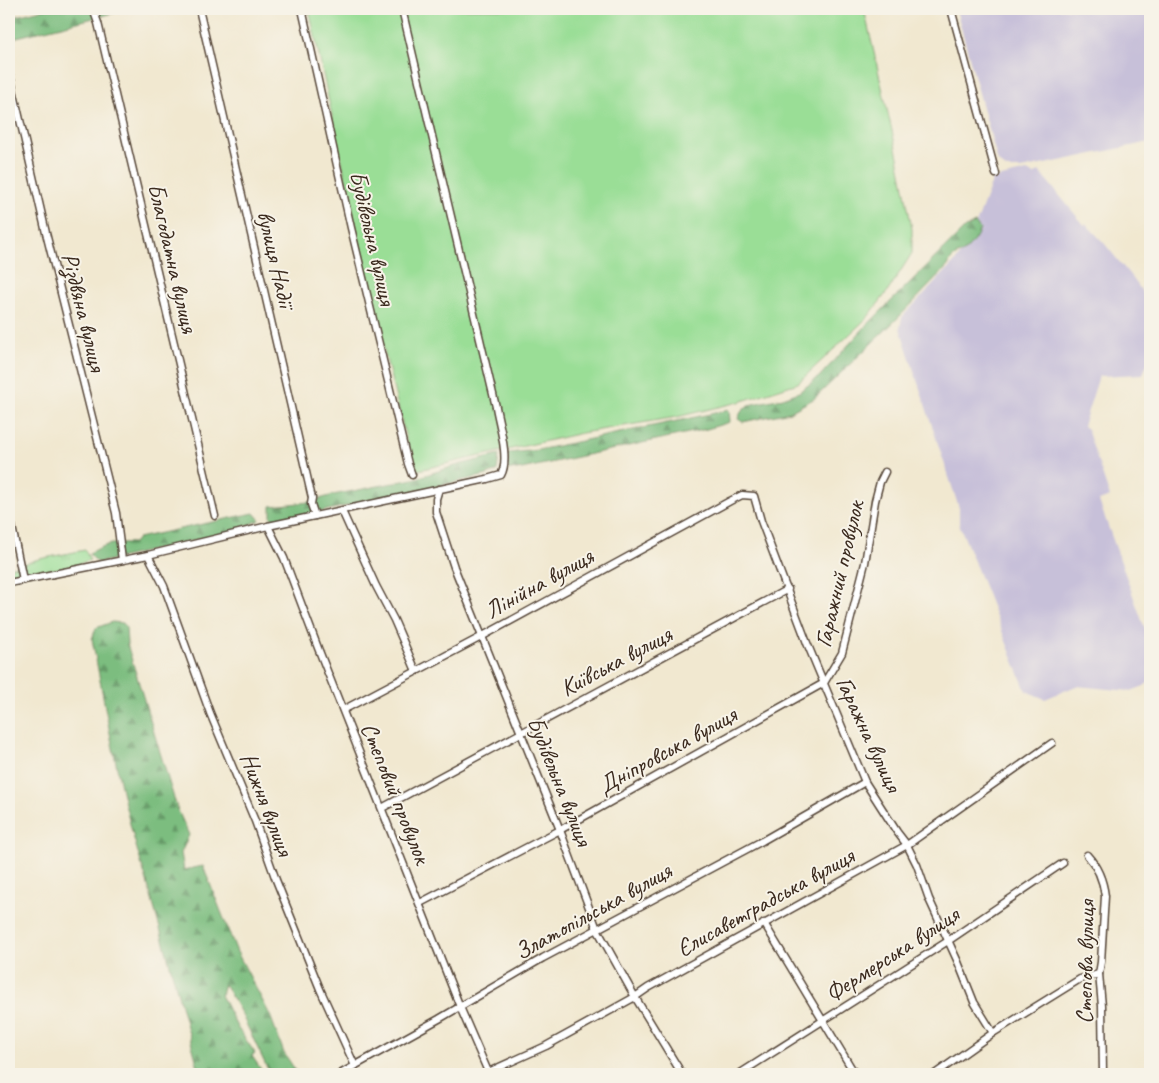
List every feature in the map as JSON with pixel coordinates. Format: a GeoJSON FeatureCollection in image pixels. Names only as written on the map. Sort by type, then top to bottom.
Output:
{"type":"FeatureCollection","features":[{"type":"Feature","properties":{"kind":"street","name":"Благодатна вулиця"},"geometry":{"type":"LineString","coordinates":[[93,9],[215,516]]}},
{"type":"Feature","properties":{"kind":"street","name":"вулиця Надії"},"geometry":{"type":"LineString","coordinates":[[199,9],[315,516]]}},
{"type":"Feature","properties":{"kind":"street","name":"Будівельна вулиця"},"geometry":{"type":"LineString","coordinates":[[302,9],[351,228],[412,475]]}},
{"type":"Feature","properties":{"kind":"street"},"geometry":{"type":"LineString","coordinates":[[9,583],[148,555],[501,474],[504,468],[503,446],[496,407],[402,9]]}},
{"type":"Feature","properties":{"kind":"street"},"geometry":{"type":"LineString","coordinates":[[951,9],[996,174]]}},
{"type":"Feature","properties":{"kind":"street","name":"Різдвяна вулиця"},"geometry":{"type":"LineString","coordinates":[[9,72],[48,242],[116,513],[122,560]]}},
{"type":"Feature","properties":{"kind":"street","name":"Гаражний провулок"},"geometry":{"type":"LineString","coordinates":[[824,683],[842,653],[865,563],[875,501],[885,472]]}},
{"type":"Feature","properties":{"kind":"street","name":"Будівельна вулиця"},"geometry":{"type":"LineString","coordinates":[[439,489],[436,499],[436,512],[454,568],[560,830],[597,929],[635,997],[682,1074]]}},
{"type":"Feature","properties":{"kind":"street","name":"Лінійна вулиця"},"geometry":{"type":"LineString","coordinates":[[343,710],[730,501],[742,496],[754,496]]}},
{"type":"Feature","properties":{"kind":"street","name":"Гаражна вулиця"},"geometry":{"type":"LineString","coordinates":[[754,496],[761,521],[865,782],[907,845],[974,1002],[993,1033]]}},
{"type":"Feature","properties":{"kind":"street"},"geometry":{"type":"LineString","coordinates":[[342,511],[416,671]]}},
{"type":"Feature","properties":{"kind":"street"},"geometry":{"type":"LineString","coordinates":[[9,512],[22,580]]}},
{"type":"Feature","properties":{"kind":"street","name":"Степовий провулок"},"geometry":{"type":"LineString","coordinates":[[268,526],[284,558],[487,1073]]}},
{"type":"Feature","properties":{"kind":"street","name":"Нижня вулиця"},"geometry":{"type":"LineString","coordinates":[[148,555],[164,586],[210,713],[255,821],[276,880],[320,990],[355,1066]]}},
{"type":"Feature","properties":{"kind":"street","name":"Київська вулиця"},"geometry":{"type":"LineString","coordinates":[[382,808],[788,589]]}},
{"type":"Feature","properties":{"kind":"street","name":"Дніпровська вулиця"},"geometry":{"type":"LineString","coordinates":[[420,903],[560,830],[824,683]]}},
{"type":"Feature","properties":{"kind":"street","name":"Єлисаветградська вулиця"},"geometry":{"type":"LineString","coordinates":[[487,1073],[546,1046],[907,845],[1052,743]]}},
{"type":"Feature","properties":{"kind":"street","name":"Златопільська вулиця"},"geometry":{"type":"LineString","coordinates":[[340,1074],[543,958],[762,841],[865,782]]}},
{"type":"Feature","properties":{"kind":"street","name":"Степова вулиця"},"geometry":{"type":"LineString","coordinates":[[1087,855],[1097,866],[1104,886],[1105,896],[1099,974],[1102,1006],[1103,1074]]}},
{"type":"Feature","properties":{"kind":"street","name":"Фермерська вулиця"},"geometry":{"type":"LineString","coordinates":[[739,1074],[948,941],[1063,864]]}},
{"type":"Feature","properties":{"kind":"street"},"geometry":{"type":"LineString","coordinates":[[764,923],[856,1074]]}},
{"type":"Feature","properties":{"kind":"street"},"geometry":{"type":"LineString","coordinates":[[935,1074],[993,1033],[1080,979],[1099,974]]}},
{"type":"Feature","properties":{"kind":"shaded area"},"geometry":{"type":"Polygon","coordinates":[[[956,9],[1150,9],[1150,142],[1021,169],[1007,169],[998,162],[956,9]]]}},
{"type":"Feature","properties":{"kind":"shaded area"},"geometry":{"type":"Polygon","coordinates":[[[1027,171],[1034,175],[1039,171],[1084,225],[1086,224],[1104,243],[1134,280],[1150,308],[1150,356],[1143,374],[1099,376],[1083,426],[1087,429],[1110,497],[1099,501],[1150,643],[1150,681],[1144,686],[1131,691],[1076,686],[1045,699],[1026,691],[959,524],[959,508],[900,328],[902,317],[954,263],[969,243],[993,179],[1027,171]]]}},
{"type":"Feature","properties":{"kind":"green space"},"geometry":{"type":"Polygon","coordinates":[[[45,9],[130,9],[9,39],[9,18],[45,9]]]}},
{"type":"Feature","properties":{"kind":"green space"},"geometry":{"type":"Polygon","coordinates":[[[309,9],[864,9],[898,157],[912,229],[912,253],[888,291],[867,318],[798,383],[739,402],[677,417],[582,433],[414,471],[373,306],[309,9]]]}},
{"type":"Feature","properties":{"kind":"green space"},"geometry":{"type":"Polygon","coordinates":[[[975,223],[980,229],[968,248],[951,259],[948,266],[902,314],[815,398],[790,412],[743,422],[738,419],[741,412],[748,405],[783,398],[799,392],[819,377],[864,328],[965,228],[975,223]]]}},
{"type":"Feature","properties":{"kind":"green space"},"geometry":{"type":"Polygon","coordinates":[[[729,410],[730,422],[707,429],[517,470],[508,469],[508,453],[538,450],[729,410]]]}},
{"type":"Feature","properties":{"kind":"green space"},"geometry":{"type":"Polygon","coordinates":[[[499,455],[497,471],[487,475],[278,521],[271,518],[271,506],[309,502],[333,495],[413,479],[499,455]]]}},
{"type":"Feature","properties":{"kind":"green space"},"geometry":{"type":"Polygon","coordinates":[[[254,513],[260,520],[237,530],[98,563],[89,554],[110,544],[134,543],[138,538],[254,513]]]}},
{"type":"Feature","properties":{"kind":"green space"},"geometry":{"type":"Polygon","coordinates":[[[85,550],[90,560],[73,566],[9,578],[9,568],[39,559],[85,550]]]}},
{"type":"Feature","properties":{"kind":"green space"},"geometry":{"type":"Polygon","coordinates":[[[112,622],[123,623],[126,628],[127,644],[177,808],[189,835],[181,853],[184,870],[203,866],[237,952],[270,1015],[284,1053],[298,1074],[270,1074],[241,1013],[224,984],[221,995],[237,1027],[255,1053],[252,1056],[264,1074],[200,1074],[129,819],[109,729],[92,639],[96,628],[112,622]]]}}]}
